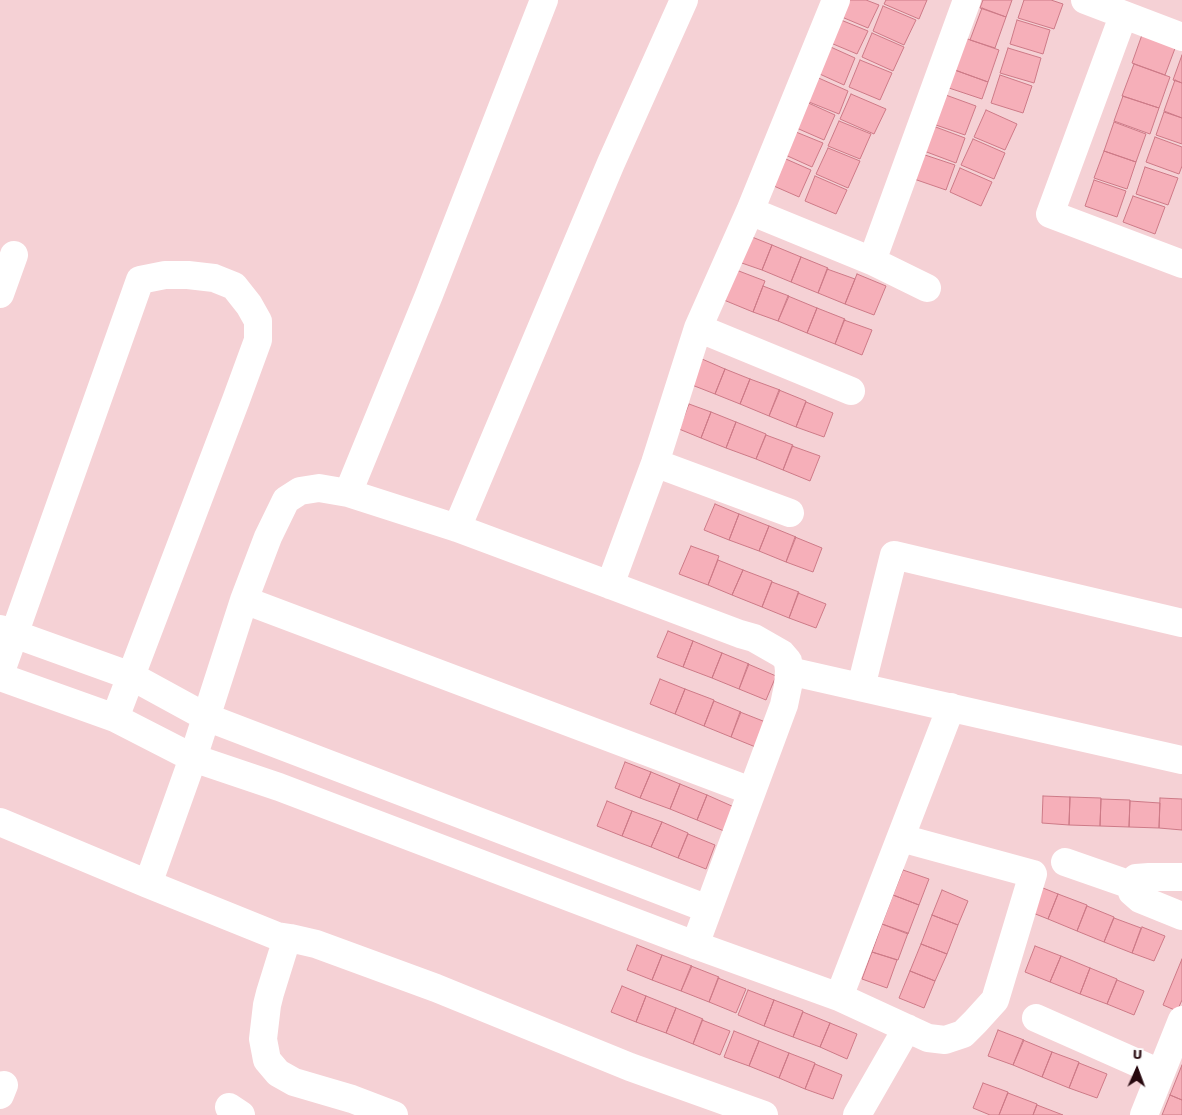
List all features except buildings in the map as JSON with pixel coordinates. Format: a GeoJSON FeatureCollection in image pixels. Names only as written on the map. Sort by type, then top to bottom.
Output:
{"type":"FeatureCollection","features":[{"type":"Feature","properties":{"kind":"street"},"geometry":{"type":"LineString","coordinates":[[348,493],[430,295],[544,0]]}},
{"type":"Feature","properties":{"kind":"street"},"geometry":{"type":"LineString","coordinates":[[457,528],[611,164],[684,0]]}},
{"type":"Feature","properties":{"kind":"street"},"geometry":{"type":"LineString","coordinates":[[610,585],[655,463],[698,328],[750,211],[836,0]]}},
{"type":"Feature","properties":{"kind":"street"},"geometry":{"type":"LineString","coordinates":[[872,260],[967,0]]}},
{"type":"Feature","properties":{"kind":"street"},"geometry":{"type":"LineString","coordinates":[[1085,0],[1182,37]]}},
{"type":"Feature","properties":{"kind":"street"},"geometry":{"type":"LineString","coordinates":[[1124,16],[1050,214],[1179,255]]}},
{"type":"Feature","properties":{"kind":"street"},"geometry":{"type":"LineString","coordinates":[[750,211],[872,260],[927,288]]}},
{"type":"Feature","properties":{"kind":"street"},"geometry":{"type":"LineString","coordinates":[[0,294],[14,255]]}},
{"type":"Feature","properties":{"kind":"street"},"geometry":{"type":"LineString","coordinates":[[116,718],[258,340],[258,321],[250,304],[234,286],[214,278],[165,275],[140,280],[7,632],[0,676],[116,718],[193,758],[279,787],[695,945],[839,997],[928,1038],[945,1040],[963,1034],[995,1000],[1033,874],[901,838]]}},
{"type":"Feature","properties":{"kind":"street"},"geometry":{"type":"LineString","coordinates":[[698,328],[851,391]]}},
{"type":"Feature","properties":{"kind":"street"},"geometry":{"type":"LineString","coordinates":[[655,463],[790,513]]}},
{"type":"Feature","properties":{"kind":"street"},"geometry":{"type":"LineString","coordinates":[[148,884],[193,758],[244,600],[268,537],[286,500],[300,491],[319,488],[348,493],[457,528],[754,638],[782,654],[788,661],[788,686],[784,705],[695,945]]}},
{"type":"Feature","properties":{"kind":"street"},"geometry":{"type":"LineString","coordinates":[[861,687],[894,555],[1182,623]]}},
{"type":"Feature","properties":{"kind":"street"},"geometry":{"type":"LineString","coordinates":[[244,600],[751,791]]}},
{"type":"Feature","properties":{"kind":"street"},"geometry":{"type":"LineString","coordinates":[[7,632],[131,676],[206,717],[708,909]]}},
{"type":"Feature","properties":{"kind":"street"},"geometry":{"type":"LineString","coordinates":[[789,671],[1182,760]]}},
{"type":"Feature","properties":{"kind":"street"},"geometry":{"type":"LineString","coordinates":[[839,997],[951,707]]}},
{"type":"Feature","properties":{"kind":"street"},"geometry":{"type":"LineString","coordinates":[[0,822],[277,936],[316,944],[426,985],[630,1067],[764,1115]]}},
{"type":"Feature","properties":{"kind":"street"},"geometry":{"type":"LineString","coordinates":[[1065,862],[1131,885]]}},
{"type":"Feature","properties":{"kind":"street"},"geometry":{"type":"LineString","coordinates":[[1182,877],[1136,878],[1131,885],[1132,892],[1140,899],[1182,916]]}},
{"type":"Feature","properties":{"kind":"street"},"geometry":{"type":"LineString","coordinates":[[290,938],[284,948],[267,1005],[263,1039],[267,1060],[278,1073],[294,1082],[352,1099],[394,1115]]}},
{"type":"Feature","properties":{"kind":"street"},"geometry":{"type":"LineString","coordinates":[[1036,1018],[1160,1072]]}},
{"type":"Feature","properties":{"kind":"street"},"geometry":{"type":"LineString","coordinates":[[1144,1115],[1182,1020]]}},
{"type":"Feature","properties":{"kind":"street"},"geometry":{"type":"LineString","coordinates":[[857,1115],[907,1028]]}}]}
